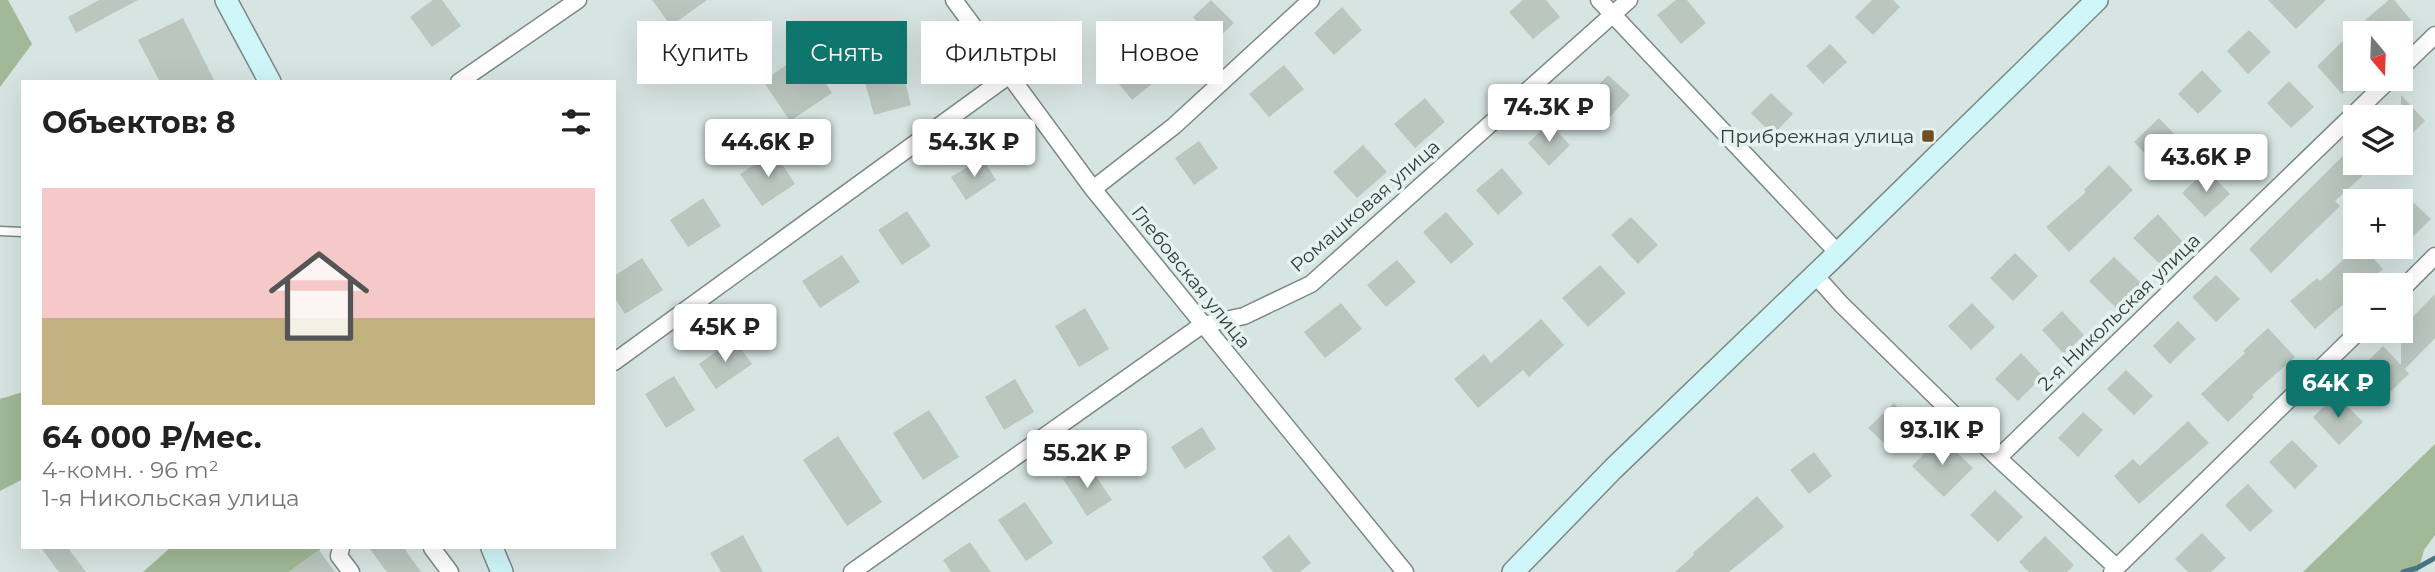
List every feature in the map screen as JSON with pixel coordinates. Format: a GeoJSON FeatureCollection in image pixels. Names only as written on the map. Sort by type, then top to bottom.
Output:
{"type":"FeatureCollection","features":[{"type":"Feature","properties":{"kind":"street"},"geometry":{"type":"LineString","coordinates":[[226,0],[269,80]]}},
{"type":"Feature","properties":{"kind":"street"},"geometry":{"type":"LineString","coordinates":[[461,80],[578,0]]}},
{"type":"Feature","properties":{"kind":"street","name":"Глебовская улица"},"geometry":{"type":"LineString","coordinates":[[954,0],[969,21]]}},
{"type":"Feature","properties":{"kind":"street"},"geometry":{"type":"LineString","coordinates":[[1093,189],[1174,126],[1311,0]]}},
{"type":"Feature","properties":{"kind":"street"},"geometry":{"type":"LineString","coordinates":[[1598,0],[1838,253]]}},
{"type":"Feature","properties":{"kind":"street","name":"Ромашковая улица"},"geometry":{"type":"LineString","coordinates":[[1202,325],[1244,316],[1311,284],[1629,0]]}},
{"type":"Feature","properties":{"kind":"street"},"geometry":{"type":"LineString","coordinates":[[1513,572],[1622,460],[2097,0]]}},
{"type":"Feature","properties":{"kind":"street"},"geometry":{"type":"LineString","coordinates":[[2413,56],[2435,35]]}},
{"type":"Feature","properties":{"kind":"street"},"geometry":{"type":"LineString","coordinates":[[616,361],[997,84]]}},
{"type":"Feature","properties":{"kind":"street","name":"Глебовская улица"},"geometry":{"type":"LineString","coordinates":[[1014,84],[1093,189],[1405,572]]}},
{"type":"Feature","properties":{"kind":"street","name":"2-я Никольская улица"},"geometry":{"type":"LineString","coordinates":[[1998,458],[2378,91]]}},
{"type":"Feature","properties":{"kind":"street"},"geometry":{"type":"LineString","coordinates":[[2413,278],[2435,257]]}},
{"type":"Feature","properties":{"kind":"street"},"geometry":{"type":"LineString","coordinates":[[1815,275],[1841,304],[2114,570],[2347,343]]}},
{"type":"Feature","properties":{"kind":"street"},"geometry":{"type":"LineString","coordinates":[[852,572],[1202,325]]}},
{"type":"Feature","properties":{"kind":"street"},"geometry":{"type":"LineString","coordinates":[[341,549],[339,556],[351,572]]}},
{"type":"Feature","properties":{"kind":"street"},"geometry":{"type":"LineString","coordinates":[[433,549],[450,572]]}},
{"type":"Feature","properties":{"kind":"street"},"geometry":{"type":"LineString","coordinates":[[492,549],[502,572]]}},
{"type":"Feature","properties":{"kind":"lane"},"geometry":{"type":"LineString","coordinates":[[0,232],[21,232]]}},
{"type":"Feature","properties":{"kind":"green space"},"geometry":{"type":"Polygon","coordinates":[[[0,0],[8,0],[32,44],[0,87],[0,0]]]}},
{"type":"Feature","properties":{"kind":"green space"},"geometry":{"type":"Polygon","coordinates":[[[21,393],[21,480],[0,491],[0,399],[21,393]]]}},
{"type":"Feature","properties":{"kind":"green space"},"geometry":{"type":"Polygon","coordinates":[[[2435,444],[2435,535],[2424,550],[2418,572],[2303,572],[2435,444]]]}},
{"type":"Feature","properties":{"kind":"green space"},"geometry":{"type":"Polygon","coordinates":[[[169,549],[321,549],[289,572],[143,572],[169,549]]]}},
{"type":"Feature","properties":{"kind":"building"},"geometry":{"type":"Polygon","coordinates":[[[99,0],[138,0],[76,33],[68,17],[99,0]]]}},
{"type":"Feature","properties":{"kind":"building"},"geometry":{"type":"Polygon","coordinates":[[[433,0],[442,0],[461,26],[432,47],[410,17],[433,0]]]}},
{"type":"Feature","properties":{"kind":"building"},"geometry":{"type":"Polygon","coordinates":[[[652,0],[707,0],[678,21],[667,21],[652,0]]]}},
{"type":"Feature","properties":{"kind":"building"},"geometry":{"type":"Polygon","coordinates":[[[1211,0],[1234,23],[1223,33],[1223,21],[1197,21],[1193,17],[1211,0]]]}},
{"type":"Feature","properties":{"kind":"building"},"geometry":{"type":"Polygon","coordinates":[[[1523,0],[1546,0],[1560,17],[1533,39],[1509,12],[1523,0]]]}},
{"type":"Feature","properties":{"kind":"building"},"geometry":{"type":"Polygon","coordinates":[[[1676,0],[1687,0],[1706,23],[1681,44],[1657,15],[1676,0]]]}},
{"type":"Feature","properties":{"kind":"building"},"geometry":{"type":"Polygon","coordinates":[[[1872,0],[1893,0],[1900,7],[1873,35],[1855,17],[1872,0]]]}},
{"type":"Feature","properties":{"kind":"building"},"geometry":{"type":"Polygon","coordinates":[[[2268,0],[2326,0],[2296,29],[2268,0]]]}},
{"type":"Feature","properties":{"kind":"building"},"geometry":{"type":"Polygon","coordinates":[[[2389,0],[2394,0],[2411,20],[2366,21],[2389,0]]]}},
{"type":"Feature","properties":{"kind":"building"},"geometry":{"type":"Polygon","coordinates":[[[1342,7],[1362,30],[1334,55],[1314,33],[1342,7]]]}},
{"type":"Feature","properties":{"kind":"building"},"geometry":{"type":"Polygon","coordinates":[[[183,18],[214,80],[159,80],[138,40],[183,18]]]}},
{"type":"Feature","properties":{"kind":"building"},"geometry":{"type":"Polygon","coordinates":[[[2249,30],[2271,52],[2248,74],[2227,51],[2249,30]]]}},
{"type":"Feature","properties":{"kind":"building"},"geometry":{"type":"Polygon","coordinates":[[[2343,41],[2343,91],[2345,91],[2342,94],[2317,66],[2343,41]]]}},
{"type":"Feature","properties":{"kind":"building"},"geometry":{"type":"Polygon","coordinates":[[[1830,44],[1847,62],[1823,84],[1806,66],[1830,44]]]}},
{"type":"Feature","properties":{"kind":"building"},"geometry":{"type":"Polygon","coordinates":[[[786,65],[786,84],[826,84],[832,93],[790,121],[765,84],[772,84],[772,75],[786,65]]]}},
{"type":"Feature","properties":{"kind":"building"},"geometry":{"type":"Polygon","coordinates":[[[1284,65],[1304,89],[1269,117],[1249,94],[1284,65]]]}},
{"type":"Feature","properties":{"kind":"building"},"geometry":{"type":"Polygon","coordinates":[[[2202,70],[2222,91],[2198,114],[2178,94],[2202,70]]]}},
{"type":"Feature","properties":{"kind":"building"},"geometry":{"type":"Polygon","coordinates":[[[1608,75],[1630,95],[1609,118],[1588,97],[1608,75]]]}},
{"type":"Feature","properties":{"kind":"building"},"geometry":{"type":"Polygon","coordinates":[[[2289,81],[2314,107],[2291,128],[2267,103],[2289,81]]]}},
{"type":"Feature","properties":{"kind":"building"},"geometry":{"type":"Polygon","coordinates":[[[866,84],[906,84],[911,105],[874,115],[866,84]]]}},
{"type":"Feature","properties":{"kind":"building"},"geometry":{"type":"Polygon","coordinates":[[[1119,84],[1152,84],[1132,100],[1119,84]]]}},
{"type":"Feature","properties":{"kind":"building"},"geometry":{"type":"Polygon","coordinates":[[[1771,93],[1793,114],[1773,135],[1751,113],[1771,93]]]}},
{"type":"Feature","properties":{"kind":"building"},"geometry":{"type":"Polygon","coordinates":[[[2401,95],[2410,105],[2401,105],[2401,95]]]}},
{"type":"Feature","properties":{"kind":"building"},"geometry":{"type":"Polygon","coordinates":[[[1425,98],[1445,122],[1415,148],[1394,124],[1425,98]]]}},
{"type":"Feature","properties":{"kind":"building"},"geometry":{"type":"Polygon","coordinates":[[[2413,108],[2425,121],[2413,132],[2413,108]]]}},
{"type":"Feature","properties":{"kind":"building"},"geometry":{"type":"Polygon","coordinates":[[[2159,118],[2179,139],[2154,163],[2134,142],[2159,118]]]}},
{"type":"Feature","properties":{"kind":"building"},"geometry":{"type":"Polygon","coordinates":[[[1549,123],[1570,145],[1549,166],[1528,143],[1549,123]]]}},
{"type":"Feature","properties":{"kind":"building"},"geometry":{"type":"Polygon","coordinates":[[[1199,141],[1218,168],[1194,185],[1175,158],[1199,141]]]}},
{"type":"Feature","properties":{"kind":"building"},"geometry":{"type":"Polygon","coordinates":[[[1363,145],[1387,172],[1357,198],[1333,172],[1363,145]]]}},
{"type":"Feature","properties":{"kind":"building"},"geometry":{"type":"Polygon","coordinates":[[[774,152],[795,184],[762,206],[740,174],[774,152]]]}},
{"type":"Feature","properties":{"kind":"building"},"geometry":{"type":"Polygon","coordinates":[[[2343,156],[2343,175],[2363,175],[2348,189],[2343,189],[2343,194],[2335,201],[2340,206],[2271,273],[2249,249],[2343,156]]]}},
{"type":"Feature","properties":{"kind":"building"},"geometry":{"type":"Polygon","coordinates":[[[982,158],[996,180],[966,200],[951,177],[982,158]]]}},
{"type":"Feature","properties":{"kind":"building"},"geometry":{"type":"Polygon","coordinates":[[[2109,165],[2133,190],[2069,252],[2046,227],[2086,192],[2084,190],[2109,165]]]}},
{"type":"Feature","properties":{"kind":"building"},"geometry":{"type":"Polygon","coordinates":[[[1502,168],[1523,193],[1498,215],[1476,190],[1502,168]]]}},
{"type":"Feature","properties":{"kind":"building"},"geometry":{"type":"Polygon","coordinates":[[[2207,170],[2230,194],[2205,217],[2182,193],[2207,170]]]}},
{"type":"Feature","properties":{"kind":"building"},"geometry":{"type":"Polygon","coordinates":[[[703,198],[721,226],[688,247],[670,220],[703,198]]]}},
{"type":"Feature","properties":{"kind":"building"},"geometry":{"type":"Polygon","coordinates":[[[2413,202],[2431,219],[2413,236],[2413,202]]]}},
{"type":"Feature","properties":{"kind":"building"},"geometry":{"type":"Polygon","coordinates":[[[907,211],[931,246],[902,265],[878,230],[907,211]]]}},
{"type":"Feature","properties":{"kind":"building"},"geometry":{"type":"Polygon","coordinates":[[[1446,212],[1474,244],[1451,264],[1423,232],[1446,212]]]}},
{"type":"Feature","properties":{"kind":"building"},"geometry":{"type":"Polygon","coordinates":[[[2158,214],[2183,242],[2160,264],[2133,238],[2158,214]]]}},
{"type":"Feature","properties":{"kind":"building"},"geometry":{"type":"Polygon","coordinates":[[[1631,217],[1658,245],[1638,264],[1611,235],[1631,217]]]}},
{"type":"Feature","properties":{"kind":"building"},"geometry":{"type":"Polygon","coordinates":[[[2015,253],[2038,276],[2013,301],[1990,278],[2015,253]]]}},
{"type":"Feature","properties":{"kind":"building"},"geometry":{"type":"Polygon","coordinates":[[[842,255],[860,282],[820,308],[802,281],[842,255]]]}},
{"type":"Feature","properties":{"kind":"building"},"geometry":{"type":"Polygon","coordinates":[[[2114,257],[2142,284],[2117,309],[2089,281],[2114,257]]]}},
{"type":"Feature","properties":{"kind":"building"},"geometry":{"type":"Polygon","coordinates":[[[642,258],[663,290],[625,314],[616,300],[616,275],[642,258]]]}},
{"type":"Feature","properties":{"kind":"building"},"geometry":{"type":"Polygon","coordinates":[[[2344,259],[2374,259],[2383,269],[2378,273],[2343,273],[2343,304],[2315,329],[2290,301],[2317,278],[2320,281],[2344,259]]]}},
{"type":"Feature","properties":{"kind":"building"},"geometry":{"type":"Polygon","coordinates":[[[1397,260],[1416,282],[1386,307],[1367,285],[1397,260]]]}},
{"type":"Feature","properties":{"kind":"building"},"geometry":{"type":"Polygon","coordinates":[[[1600,265],[1626,293],[1588,327],[1562,298],[1600,265]]]}},
{"type":"Feature","properties":{"kind":"building"},"geometry":{"type":"Polygon","coordinates":[[[2216,275],[2240,299],[2216,322],[2192,297],[2216,275]]]}},
{"type":"Feature","properties":{"kind":"building"},"geometry":{"type":"Polygon","coordinates":[[[2435,294],[2435,338],[2405,369],[2409,374],[2384,398],[2358,371],[2383,346],[2401,365],[2401,343],[2413,343],[2413,317],[2435,294]]]}},
{"type":"Feature","properties":{"kind":"building"},"geometry":{"type":"Polygon","coordinates":[[[1341,303],[1362,329],[1325,358],[1304,332],[1341,303]]]}},
{"type":"Feature","properties":{"kind":"building"},"geometry":{"type":"Polygon","coordinates":[[[1972,303],[1995,327],[1971,350],[1948,326],[1972,303]]]}},
{"type":"Feature","properties":{"kind":"building"},"geometry":{"type":"Polygon","coordinates":[[[1085,308],[1109,349],[1079,367],[1055,326],[1085,308]]]}},
{"type":"Feature","properties":{"kind":"building"},"geometry":{"type":"Polygon","coordinates":[[[2062,311],[2084,335],[2064,354],[2042,330],[2062,311]]]}},
{"type":"Feature","properties":{"kind":"building"},"geometry":{"type":"Polygon","coordinates":[[[1541,319],[1564,345],[1529,377],[1523,370],[1478,408],[1454,379],[1484,354],[1491,363],[1541,319]]]}},
{"type":"Feature","properties":{"kind":"building"},"geometry":{"type":"Polygon","coordinates":[[[2178,321],[2196,339],[2170,364],[2153,346],[2178,321]]]}},
{"type":"Feature","properties":{"kind":"building"},"geometry":{"type":"Polygon","coordinates":[[[2268,328],[2295,357],[2252,395],[2254,397],[2228,422],[2201,394],[2268,328]]]}},
{"type":"Feature","properties":{"kind":"building"},"geometry":{"type":"Polygon","coordinates":[[[734,339],[752,364],[716,389],[699,364],[734,339]]]}},
{"type":"Feature","properties":{"kind":"building"},"geometry":{"type":"Polygon","coordinates":[[[2021,353],[2043,376],[2018,401],[1995,379],[2021,353]]]}},
{"type":"Feature","properties":{"kind":"building"},"geometry":{"type":"Polygon","coordinates":[[[2126,370],[2153,396],[2134,415],[2107,389],[2126,370]]]}},
{"type":"Feature","properties":{"kind":"building"},"geometry":{"type":"Polygon","coordinates":[[[674,376],[695,410],[666,428],[645,394],[674,376]]]}},
{"type":"Feature","properties":{"kind":"building"},"geometry":{"type":"Polygon","coordinates":[[[1015,379],[1034,412],[1004,430],[985,397],[1015,379]]]}},
{"type":"Feature","properties":{"kind":"building"},"geometry":{"type":"Polygon","coordinates":[[[2336,395],[2363,422],[2339,445],[2313,417],[2336,395]]]}},
{"type":"Feature","properties":{"kind":"building"},"geometry":{"type":"Polygon","coordinates":[[[1894,403],[1913,423],[1888,447],[1868,428],[1894,403]]]}},
{"type":"Feature","properties":{"kind":"building"},"geometry":{"type":"Polygon","coordinates":[[[929,410],[959,457],[923,480],[893,433],[929,410]]]}},
{"type":"Feature","properties":{"kind":"building"},"geometry":{"type":"Polygon","coordinates":[[[2083,412],[2103,430],[2078,457],[2058,438],[2083,412]]]}},
{"type":"Feature","properties":{"kind":"building"},"geometry":{"type":"Polygon","coordinates":[[[2188,421],[2209,443],[2139,504],[2114,476],[2133,459],[2140,466],[2188,421]]]}},
{"type":"Feature","properties":{"kind":"building"},"geometry":{"type":"Polygon","coordinates":[[[1202,427],[1216,449],[1185,469],[1171,447],[1202,427]]]}},
{"type":"Feature","properties":{"kind":"building"},"geometry":{"type":"Polygon","coordinates":[[[838,436],[882,502],[847,526],[803,460],[838,436]]]}},
{"type":"Feature","properties":{"kind":"building"},"geometry":{"type":"Polygon","coordinates":[[[1941,437],[1973,468],[1944,497],[1912,466],[1941,437]]]}},
{"type":"Feature","properties":{"kind":"building"},"geometry":{"type":"Polygon","coordinates":[[[2292,440],[2318,466],[2295,489],[2269,462],[2292,440]]]}},
{"type":"Feature","properties":{"kind":"building"},"geometry":{"type":"Polygon","coordinates":[[[1814,452],[1832,476],[1809,494],[1790,470],[1814,452]]]}},
{"type":"Feature","properties":{"kind":"building"},"geometry":{"type":"Polygon","coordinates":[[[1087,463],[1112,500],[1087,516],[1063,479],[1087,463]]]}},
{"type":"Feature","properties":{"kind":"building"},"geometry":{"type":"Polygon","coordinates":[[[2248,484],[2273,511],[2250,532],[2225,505],[2248,484]]]}},
{"type":"Feature","properties":{"kind":"building"},"geometry":{"type":"Polygon","coordinates":[[[1995,490],[2023,517],[1998,542],[1970,515],[1995,490]]]}},
{"type":"Feature","properties":{"kind":"building"},"geometry":{"type":"Polygon","coordinates":[[[1757,496],[1784,527],[1729,572],[1675,572],[1694,555],[1693,553],[1757,496]]]}},
{"type":"Feature","properties":{"kind":"building"},"geometry":{"type":"Polygon","coordinates":[[[1025,502],[1053,543],[1026,561],[998,520],[1025,502]]]}},
{"type":"Feature","properties":{"kind":"building"},"geometry":{"type":"Polygon","coordinates":[[[2202,533],[2226,558],[2211,572],[2188,572],[2175,559],[2202,533]]]}},
{"type":"Feature","properties":{"kind":"building"},"geometry":{"type":"Polygon","coordinates":[[[743,535],[763,572],[721,572],[710,553],[743,535]]]}},
{"type":"Feature","properties":{"kind":"building"},"geometry":{"type":"Polygon","coordinates":[[[1289,535],[1311,563],[1300,572],[1273,572],[1262,557],[1289,535]]]}},
{"type":"Feature","properties":{"kind":"building"},"geometry":{"type":"Polygon","coordinates":[[[2045,536],[2074,565],[2067,572],[2029,572],[2019,562],[2045,536]]]}},
{"type":"Feature","properties":{"kind":"building"},"geometry":{"type":"Polygon","coordinates":[[[970,542],[991,572],[951,572],[943,560],[970,542]]]}},
{"type":"Feature","properties":{"kind":"building"},"geometry":{"type":"Polygon","coordinates":[[[42,549],[69,549],[86,572],[59,572],[42,549]]]}},
{"type":"Feature","properties":{"kind":"building"},"geometry":{"type":"Polygon","coordinates":[[[370,549],[405,549],[421,572],[387,572],[370,549]]]}},
{"type":"Feature","properties":{"kind":"building"},"geometry":{"type":"Polygon","coordinates":[[[319,550],[335,572],[289,572],[319,550]]]}},
{"type":"Feature","properties":{"kind":"waterway"},"geometry":{"type":"LineString","coordinates":[[2403,572],[2435,558]]}},
{"type":"Feature","properties":{"kind":"place","name":"Прибрежная улица"},"geometry":{"type":"Point","coordinates":[1928,136]}}]}
